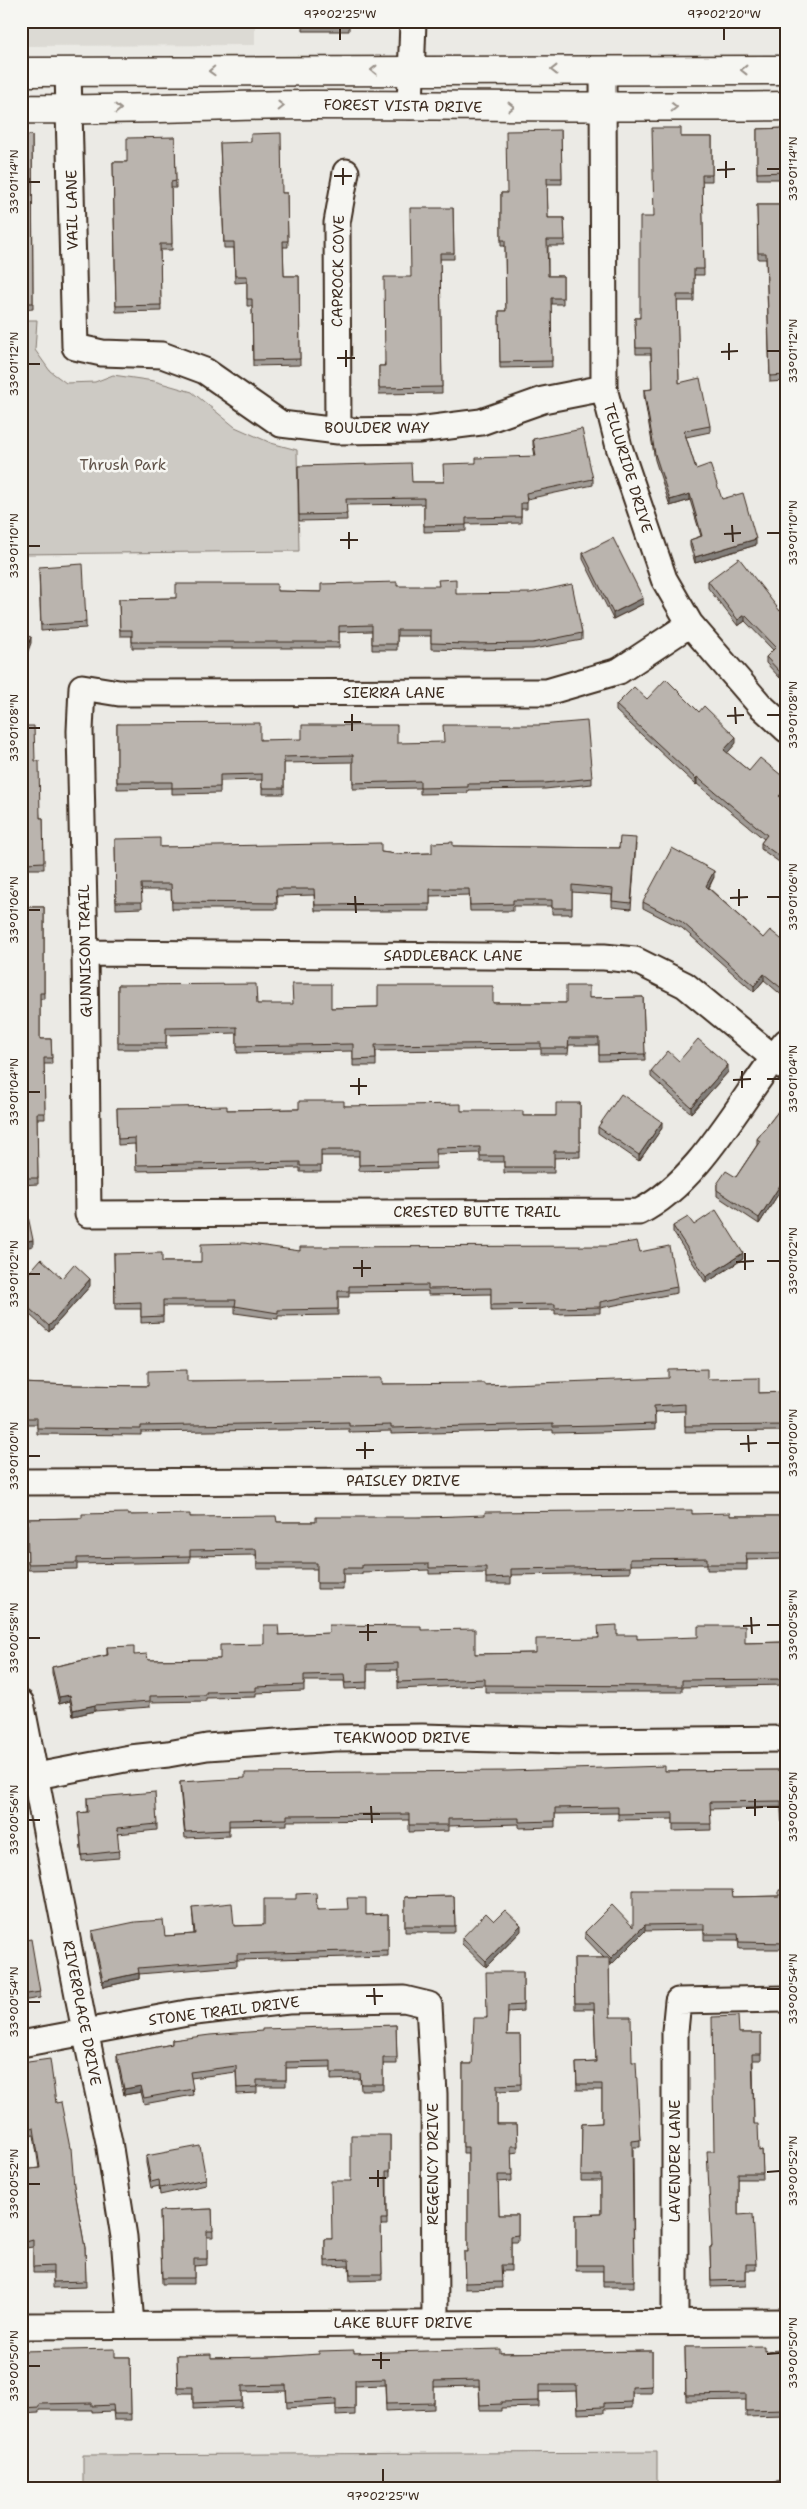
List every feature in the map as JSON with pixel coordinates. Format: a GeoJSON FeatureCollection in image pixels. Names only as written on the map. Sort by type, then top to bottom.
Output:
{"type":"FeatureCollection","features":[{"type":"Feature","properties":{"kind":"main road"},"geometry":{"type":"LineString","coordinates":[[21,72],[786,70]]}},
{"type":"Feature","properties":{"kind":"main road","name":"FOREST VISTA DRIVE"},"geometry":{"type":"LineString","coordinates":[[21,109],[69,110],[312,105],[603,108],[786,106]]}},
{"type":"Feature","properties":{"kind":"street"},"geometry":{"type":"LineString","coordinates":[[410,106],[413,21]]}},
{"type":"Feature","properties":{"kind":"street","name":"TELLURIDE DRIVE"},"geometry":{"type":"LineString","coordinates":[[603,70],[604,388],[619,447],[664,579],[690,624],[760,705],[786,729]]}},
{"type":"Feature","properties":{"kind":"street","name":"VAIL LANE"},"geometry":{"type":"LineString","coordinates":[[68,72],[75,347]]}},
{"type":"Feature","properties":{"kind":"street","name":"CAPROCK COVE"},"geometry":{"type":"LineString","coordinates":[[338,431],[337,224],[346,172]]}},
{"type":"Feature","properties":{"kind":"street","name":"BOULDER WAY"},"geometry":{"type":"LineString","coordinates":[[75,347],[102,353],[162,355],[205,371],[280,424],[338,431],[418,430],[481,422],[543,400],[604,388]]}},
{"type":"Feature","properties":{"kind":"street","name":"SIERRA LANE"},"geometry":{"type":"LineString","coordinates":[[82,687],[119,693],[547,692],[619,671],[690,624]]}},
{"type":"Feature","properties":{"kind":"street","name":"GUNNISON TRAIL"},"geometry":{"type":"LineString","coordinates":[[82,687],[80,731],[88,1214]]}},
{"type":"Feature","properties":{"kind":"street","name":"SADDLEBACK LANE"},"geometry":{"type":"LineString","coordinates":[[85,953],[604,957],[635,960],[685,985],[782,1056]]}},
{"type":"Feature","properties":{"kind":"street","name":"CRESTED BUTTE TRAIL"},"geometry":{"type":"LineString","coordinates":[[88,1214],[639,1212],[672,1192],[696,1165],[782,1056]]}},
{"type":"Feature","properties":{"kind":"street","name":"PAISLEY DRIVE"},"geometry":{"type":"LineString","coordinates":[[21,1482],[786,1480]]}},
{"type":"Feature","properties":{"kind":"street","name":"RIVERPLACE DRIVE"},"geometry":{"type":"LineString","coordinates":[[21,1703],[29,1778],[109,2142],[123,2227],[131,2325]]}},
{"type":"Feature","properties":{"kind":"street","name":"TEAKWOOD DRIVE"},"geometry":{"type":"LineString","coordinates":[[29,1778],[130,1758],[207,1747],[334,1738],[786,1740]]}},
{"type":"Feature","properties":{"kind":"street","name":"STONE TRAIL DRIVE"},"geometry":{"type":"LineString","coordinates":[[21,2044],[186,2013],[288,2001],[404,1999],[429,2005]]}},
{"type":"Feature","properties":{"kind":"street","name":"LAVENDER LANE"},"geometry":{"type":"LineString","coordinates":[[675,2322],[676,2031],[678,2001],[786,1999]]}},
{"type":"Feature","properties":{"kind":"street","name":"REGENCY DRIVE"},"geometry":{"type":"LineString","coordinates":[[429,2005],[434,2094],[435,2323]]}},
{"type":"Feature","properties":{"kind":"street","name":"LAKE BLUFF DRIVE"},"geometry":{"type":"LineString","coordinates":[[21,2326],[786,2322]]}},
{"type":"Feature","properties":{"kind":"shaded area"},"geometry":{"type":"Polygon","coordinates":[[[21,21],[255,21],[255,45],[21,46],[21,21]]]}},
{"type":"Feature","properties":{"kind":"green space","name":"Thrush Park"},"geometry":{"type":"Polygon","coordinates":[[[21,320],[37,320],[35,350],[50,371],[66,383],[95,382],[113,375],[154,381],[192,392],[235,427],[271,443],[297,450],[299,551],[21,554],[21,320]]]}},
{"type":"Feature","properties":{"kind":"green space"},"geometry":{"type":"Polygon","coordinates":[[[657,2452],[657,2488],[83,2488],[83,2455],[657,2452]]]}},
{"type":"Feature","properties":{"kind":"building"},"geometry":{"type":"Polygon","coordinates":[[[303,21],[349,21],[349,24],[303,25],[303,21]]]}},
{"type":"Feature","properties":{"kind":"building"},"geometry":{"type":"Polygon","coordinates":[[[652,128],[681,128],[681,137],[712,137],[712,175],[702,175],[704,269],[694,269],[694,295],[677,295],[679,383],[700,378],[710,426],[684,431],[696,469],[710,464],[722,499],[743,493],[756,539],[695,557],[690,540],[702,536],[690,494],[670,500],[655,454],[644,390],[652,389],[651,348],[636,348],[635,318],[640,318],[640,217],[654,217],[652,128]]]}},
{"type":"Feature","properties":{"kind":"building"},"geometry":{"type":"Polygon","coordinates":[[[786,128],[786,172],[757,173],[757,129],[786,128]]]}},
{"type":"Feature","properties":{"kind":"building"},"geometry":{"type":"Polygon","coordinates":[[[561,130],[562,178],[547,178],[548,218],[564,218],[565,240],[547,240],[548,276],[563,276],[563,298],[551,298],[552,361],[500,362],[499,311],[506,311],[505,240],[501,240],[501,193],[507,193],[506,131],[561,130]]]}},
{"type":"Feature","properties":{"kind":"building"},"geometry":{"type":"Polygon","coordinates":[[[281,133],[282,193],[287,193],[288,241],[283,241],[284,276],[299,276],[300,359],[253,360],[252,299],[247,299],[247,276],[235,276],[234,242],[224,242],[220,143],[251,142],[251,134],[281,133]]]}},
{"type":"Feature","properties":{"kind":"building"},"geometry":{"type":"Polygon","coordinates":[[[32,135],[33,303],[21,303],[21,136],[32,135]]]}},
{"type":"Feature","properties":{"kind":"building"},"geometry":{"type":"Polygon","coordinates":[[[175,137],[176,181],[171,182],[172,244],[160,244],[161,305],[116,306],[113,162],[127,162],[127,138],[175,137]]]}},
{"type":"Feature","properties":{"kind":"building"},"geometry":{"type":"Polygon","coordinates":[[[757,205],[786,205],[786,375],[770,376],[766,253],[758,253],[757,205]]]}},
{"type":"Feature","properties":{"kind":"building"},"geometry":{"type":"Polygon","coordinates":[[[410,208],[453,208],[454,253],[440,253],[442,387],[379,388],[379,366],[385,366],[384,277],[411,277],[410,208]]]}},
{"type":"Feature","properties":{"kind":"building"},"geometry":{"type":"Polygon","coordinates":[[[582,429],[593,479],[526,493],[527,503],[521,503],[521,517],[466,518],[466,525],[424,526],[424,498],[346,499],[347,514],[299,515],[298,466],[411,463],[412,482],[444,482],[443,464],[476,463],[476,458],[536,456],[533,439],[582,429]]]}},
{"type":"Feature","properties":{"kind":"building"},"geometry":{"type":"Polygon","coordinates":[[[613,538],[643,598],[613,613],[583,553],[613,538]]]}},
{"type":"Feature","properties":{"kind":"building"},"geometry":{"type":"Polygon","coordinates":[[[739,558],[780,611],[786,606],[786,671],[780,672],[766,657],[776,647],[745,615],[738,620],[708,581],[739,558]]]}},
{"type":"Feature","properties":{"kind":"building"},"geometry":{"type":"Polygon","coordinates":[[[83,564],[86,622],[41,625],[39,567],[83,564]]]}},
{"type":"Feature","properties":{"kind":"building"},"geometry":{"type":"Polygon","coordinates":[[[456,579],[456,594],[530,593],[572,584],[582,633],[533,643],[470,644],[431,643],[431,630],[397,630],[397,644],[372,644],[372,625],[339,626],[339,642],[132,642],[132,630],[120,630],[119,599],[176,598],[176,584],[277,584],[277,591],[321,592],[321,584],[397,582],[397,586],[439,586],[438,580],[456,579]]]}},
{"type":"Feature","properties":{"kind":"building"},"geometry":{"type":"Polygon","coordinates":[[[21,634],[31,637],[21,664],[21,634]]]}},
{"type":"Feature","properties":{"kind":"building"},"geometry":{"type":"Polygon","coordinates":[[[666,679],[699,712],[704,706],[736,737],[724,750],[749,771],[760,758],[786,779],[786,789],[779,796],[786,801],[786,861],[761,843],[767,835],[697,777],[696,779],[616,705],[634,687],[647,699],[666,679]]]}},
{"type":"Feature","properties":{"kind":"building"},"geometry":{"type":"Polygon","coordinates":[[[587,721],[592,778],[545,783],[468,784],[468,787],[420,788],[420,781],[353,783],[353,755],[284,757],[284,788],[262,788],[262,774],[220,775],[220,787],[172,788],[172,782],[117,782],[117,724],[260,723],[260,740],[302,739],[302,725],[397,725],[397,743],[444,742],[443,725],[540,725],[587,721]]]}},
{"type":"Feature","properties":{"kind":"building"},"geometry":{"type":"Polygon","coordinates":[[[21,726],[34,726],[35,761],[39,761],[40,818],[43,818],[44,862],[26,863],[27,907],[44,907],[44,993],[40,993],[40,1039],[51,1039],[52,1058],[44,1058],[45,1113],[37,1113],[38,1178],[21,1178],[21,726]]]}},
{"type":"Feature","properties":{"kind":"building"},"geometry":{"type":"Polygon","coordinates":[[[620,837],[636,838],[631,903],[612,901],[613,889],[572,885],[572,908],[552,908],[552,900],[513,900],[513,904],[470,905],[469,889],[430,889],[430,904],[315,905],[314,889],[276,889],[277,903],[172,902],[171,884],[141,884],[142,902],[116,902],[115,839],[160,838],[160,847],[381,843],[381,852],[396,854],[432,853],[432,843],[453,842],[453,846],[619,848],[620,837]]]}},
{"type":"Feature","properties":{"kind":"building"},"geometry":{"type":"Polygon","coordinates":[[[672,848],[714,871],[706,886],[763,938],[770,930],[786,943],[785,991],[764,974],[754,986],[682,922],[643,902],[672,848]]]}},
{"type":"Feature","properties":{"kind":"building"},"geometry":{"type":"Polygon","coordinates":[[[256,984],[257,1004],[293,1004],[292,984],[331,984],[331,1008],[378,1007],[378,986],[493,986],[493,1003],[566,1003],[566,986],[589,986],[589,998],[643,997],[645,1054],[599,1055],[599,1038],[569,1038],[568,1048],[541,1048],[541,1043],[375,1045],[376,1059],[353,1060],[353,1044],[237,1046],[237,1027],[166,1028],[166,1043],[118,1043],[118,985],[256,984]]]}},
{"type":"Feature","properties":{"kind":"building"},"geometry":{"type":"Polygon","coordinates":[[[698,1039],[728,1065],[691,1107],[651,1071],[668,1051],[679,1061],[698,1039]]]}},
{"type":"Feature","properties":{"kind":"building"},"geometry":{"type":"Polygon","coordinates":[[[621,1094],[662,1122],[639,1155],[598,1127],[621,1094]]]}},
{"type":"Feature","properties":{"kind":"building"},"geometry":{"type":"Polygon","coordinates":[[[299,1101],[344,1101],[344,1106],[461,1104],[461,1111],[523,1111],[523,1116],[556,1116],[556,1103],[580,1103],[580,1151],[554,1151],[554,1167],[504,1167],[504,1156],[480,1156],[480,1147],[436,1148],[436,1163],[359,1165],[359,1150],[321,1150],[321,1166],[300,1166],[300,1162],[136,1165],[135,1138],[118,1139],[117,1108],[227,1106],[227,1110],[299,1109],[299,1101]]]}},
{"type":"Feature","properties":{"kind":"building"},"geometry":{"type":"Polygon","coordinates":[[[786,1101],[786,1176],[759,1218],[717,1190],[717,1184],[726,1171],[736,1177],[760,1141],[757,1139],[786,1101]]]}},
{"type":"Feature","properties":{"kind":"building"},"geometry":{"type":"Polygon","coordinates":[[[21,1202],[25,1202],[33,1240],[21,1242],[21,1202]]]}},
{"type":"Feature","properties":{"kind":"building"},"geometry":{"type":"Polygon","coordinates":[[[716,1210],[743,1253],[706,1277],[673,1226],[688,1217],[694,1225],[716,1210]]]}},
{"type":"Feature","properties":{"kind":"building"},"geometry":{"type":"Polygon","coordinates":[[[637,1241],[640,1252],[669,1246],[677,1287],[600,1302],[600,1307],[555,1308],[555,1304],[491,1305],[491,1288],[428,1289],[428,1285],[349,1286],[349,1291],[338,1291],[338,1309],[278,1310],[278,1313],[235,1306],[236,1300],[163,1300],[163,1316],[141,1317],[141,1302],[115,1303],[114,1254],[162,1253],[162,1262],[201,1262],[201,1244],[244,1243],[300,1251],[300,1247],[607,1246],[637,1241]]]}},
{"type":"Feature","properties":{"kind":"building"},"geometry":{"type":"Polygon","coordinates":[[[41,1259],[62,1278],[74,1264],[90,1279],[49,1326],[21,1301],[21,1282],[41,1259]]]}},
{"type":"Feature","properties":{"kind":"building"},"geometry":{"type":"Polygon","coordinates":[[[707,1369],[707,1379],[759,1378],[759,1393],[786,1392],[786,1425],[685,1426],[685,1404],[654,1406],[655,1424],[553,1427],[553,1424],[391,1428],[391,1425],[349,1426],[349,1422],[141,1426],[141,1429],[37,1428],[37,1418],[21,1418],[21,1383],[148,1386],[148,1371],[187,1370],[187,1381],[382,1378],[382,1384],[484,1383],[484,1385],[669,1378],[669,1370],[707,1369]]]}},
{"type":"Feature","properties":{"kind":"building"},"geometry":{"type":"Polygon","coordinates":[[[692,1510],[692,1514],[730,1513],[730,1516],[786,1516],[786,1553],[746,1553],[747,1564],[707,1564],[707,1558],[630,1559],[630,1567],[511,1569],[511,1577],[486,1578],[486,1567],[429,1568],[429,1564],[362,1565],[362,1568],[343,1568],[343,1583],[317,1583],[317,1563],[257,1563],[256,1549],[190,1550],[190,1556],[77,1558],[77,1563],[28,1564],[27,1519],[82,1518],[82,1514],[190,1514],[190,1517],[276,1516],[277,1522],[316,1522],[316,1517],[428,1517],[485,1515],[485,1512],[692,1510]]]}},
{"type":"Feature","properties":{"kind":"building"},"geometry":{"type":"Polygon","coordinates":[[[264,1625],[278,1625],[279,1635],[329,1633],[329,1625],[421,1626],[421,1630],[475,1629],[475,1654],[536,1653],[536,1639],[599,1638],[598,1626],[617,1625],[617,1635],[637,1635],[637,1639],[698,1637],[698,1626],[745,1626],[745,1643],[786,1642],[786,1679],[682,1680],[682,1686],[485,1685],[485,1679],[398,1682],[398,1663],[367,1664],[367,1682],[345,1683],[344,1674],[304,1675],[304,1685],[256,1687],[256,1691],[206,1692],[206,1695],[150,1696],[150,1701],[95,1705],[73,1710],[70,1695],[59,1697],[52,1667],[108,1655],[107,1647],[134,1646],[134,1655],[147,1654],[148,1660],[220,1659],[220,1645],[264,1644],[264,1625]]]}},
{"type":"Feature","properties":{"kind":"building"},"geometry":{"type":"Polygon","coordinates":[[[665,1766],[665,1771],[786,1770],[786,1828],[782,1828],[781,1801],[710,1802],[711,1824],[673,1824],[673,1813],[618,1814],[618,1807],[555,1808],[555,1821],[519,1822],[519,1818],[448,1819],[448,1825],[409,1825],[409,1814],[287,1815],[287,1819],[229,1820],[229,1830],[185,1832],[180,1782],[245,1778],[245,1773],[508,1771],[665,1766]]]}},
{"type":"Feature","properties":{"kind":"building"},"geometry":{"type":"Polygon","coordinates":[[[155,1792],[157,1824],[117,1828],[119,1851],[82,1855],[78,1813],[88,1812],[87,1798],[155,1792]]]}},
{"type":"Feature","properties":{"kind":"building"},"geometry":{"type":"Polygon","coordinates":[[[633,1890],[732,1890],[733,1897],[779,1896],[779,1890],[786,1890],[786,1943],[739,1942],[738,1934],[704,1934],[704,1924],[645,1925],[611,1958],[585,1932],[612,1905],[633,1927],[633,1890]]]}},
{"type":"Feature","properties":{"kind":"building"},"geometry":{"type":"Polygon","coordinates":[[[316,1893],[317,1910],[348,1909],[347,1898],[366,1898],[366,1915],[388,1914],[388,1950],[237,1954],[237,1960],[138,1968],[139,1973],[103,1981],[92,1931],[135,1922],[163,1920],[165,1936],[195,1934],[192,1907],[232,1903],[234,1926],[264,1925],[264,1899],[296,1899],[296,1894],[316,1893]]]}},
{"type":"Feature","properties":{"kind":"building"},"geometry":{"type":"Polygon","coordinates":[[[454,1896],[455,1926],[405,1926],[405,1897],[454,1896]]]}},
{"type":"Feature","properties":{"kind":"building"},"geometry":{"type":"Polygon","coordinates":[[[505,1910],[521,1925],[486,1961],[462,1938],[486,1913],[494,1921],[505,1910]]]}},
{"type":"Feature","properties":{"kind":"building"},"geometry":{"type":"Polygon","coordinates":[[[31,1939],[40,1992],[21,1995],[21,1941],[31,1939]]]}},
{"type":"Feature","properties":{"kind":"building"},"geometry":{"type":"Polygon","coordinates":[[[574,1958],[609,1958],[610,2017],[631,2017],[632,2062],[636,2062],[640,2140],[632,2141],[634,2281],[603,2281],[603,2265],[576,2265],[576,2215],[601,2214],[601,2175],[581,2175],[582,2124],[602,2123],[602,2084],[577,2084],[576,2063],[596,2062],[594,2003],[575,2003],[574,1958]]]}},
{"type":"Feature","properties":{"kind":"building"},"geometry":{"type":"Polygon","coordinates":[[[486,1972],[523,1972],[523,2005],[508,2006],[507,2035],[520,2035],[521,2084],[497,2085],[497,2124],[517,2124],[518,2146],[511,2146],[512,2175],[498,2175],[499,2215],[518,2215],[518,2235],[511,2236],[511,2265],[501,2265],[502,2282],[465,2283],[464,2252],[468,2252],[468,2147],[463,2147],[463,2064],[472,2064],[474,2018],[487,2018],[486,1972]]]}},
{"type":"Feature","properties":{"kind":"building"},"geometry":{"type":"Polygon","coordinates":[[[738,2016],[739,2033],[761,2033],[761,2054],[752,2054],[754,2124],[758,2124],[759,2151],[762,2150],[763,2173],[738,2173],[738,2215],[753,2214],[756,2264],[746,2264],[746,2280],[711,2281],[710,2247],[712,2247],[707,2151],[714,2151],[712,2017],[738,2016]]]}},
{"type":"Feature","properties":{"kind":"building"},"geometry":{"type":"Polygon","coordinates":[[[396,2025],[397,2058],[383,2058],[383,2084],[361,2084],[360,2073],[331,2073],[331,2061],[286,2062],[286,2080],[257,2080],[257,2087],[237,2088],[236,2066],[190,2072],[193,2089],[144,2098],[141,2086],[124,2089],[117,2055],[172,2044],[172,2040],[262,2031],[262,2029],[396,2025]]]}},
{"type":"Feature","properties":{"kind":"building"},"geometry":{"type":"Polygon","coordinates":[[[50,2059],[56,2103],[61,2102],[71,2148],[74,2186],[85,2248],[86,2281],[53,2282],[53,2266],[33,2267],[33,2240],[26,2242],[21,2212],[21,2170],[40,2168],[34,2128],[21,2131],[21,2063],[50,2059]]]}},
{"type":"Feature","properties":{"kind":"building"},"geometry":{"type":"Polygon","coordinates":[[[351,2135],[390,2135],[390,2171],[386,2171],[387,2219],[381,2219],[382,2274],[350,2274],[349,2260],[325,2261],[325,2239],[332,2239],[331,2181],[351,2181],[351,2135]]]}},
{"type":"Feature","properties":{"kind":"building"},"geometry":{"type":"Polygon","coordinates":[[[200,2146],[206,2179],[160,2188],[159,2180],[151,2182],[146,2156],[200,2146]]]}},
{"type":"Feature","properties":{"kind":"building"},"geometry":{"type":"Polygon","coordinates":[[[212,2209],[213,2231],[207,2231],[207,2259],[194,2259],[194,2278],[162,2278],[160,2211],[212,2209]]]}},
{"type":"Feature","properties":{"kind":"building"},"geometry":{"type":"Polygon","coordinates":[[[764,2346],[764,2351],[786,2350],[786,2410],[746,2411],[746,2394],[686,2395],[685,2347],[764,2346]]]}},
{"type":"Feature","properties":{"kind":"building"},"geometry":{"type":"Polygon","coordinates":[[[115,2349],[115,2357],[130,2357],[131,2414],[114,2414],[113,2405],[92,2406],[92,2403],[39,2404],[39,2407],[21,2408],[21,2351],[115,2349]]]}},
{"type":"Feature","properties":{"kind":"building"},"geometry":{"type":"Polygon","coordinates":[[[500,2349],[500,2353],[652,2351],[652,2386],[632,2387],[632,2402],[604,2403],[604,2407],[578,2408],[577,2385],[539,2385],[539,2401],[501,2402],[501,2404],[480,2405],[479,2380],[434,2381],[434,2403],[386,2404],[385,2379],[355,2380],[355,2409],[336,2410],[336,2399],[287,2402],[286,2385],[242,2386],[242,2401],[193,2403],[193,2387],[178,2387],[177,2355],[211,2354],[211,2358],[274,2357],[319,2354],[319,2351],[354,2350],[354,2353],[500,2349]]]}},
{"type":"Feature","properties":{"kind":"building"},"geometry":{"type":"Polygon","coordinates":[[[786,2480],[786,2488],[746,2488],[786,2480]]]}}]}
